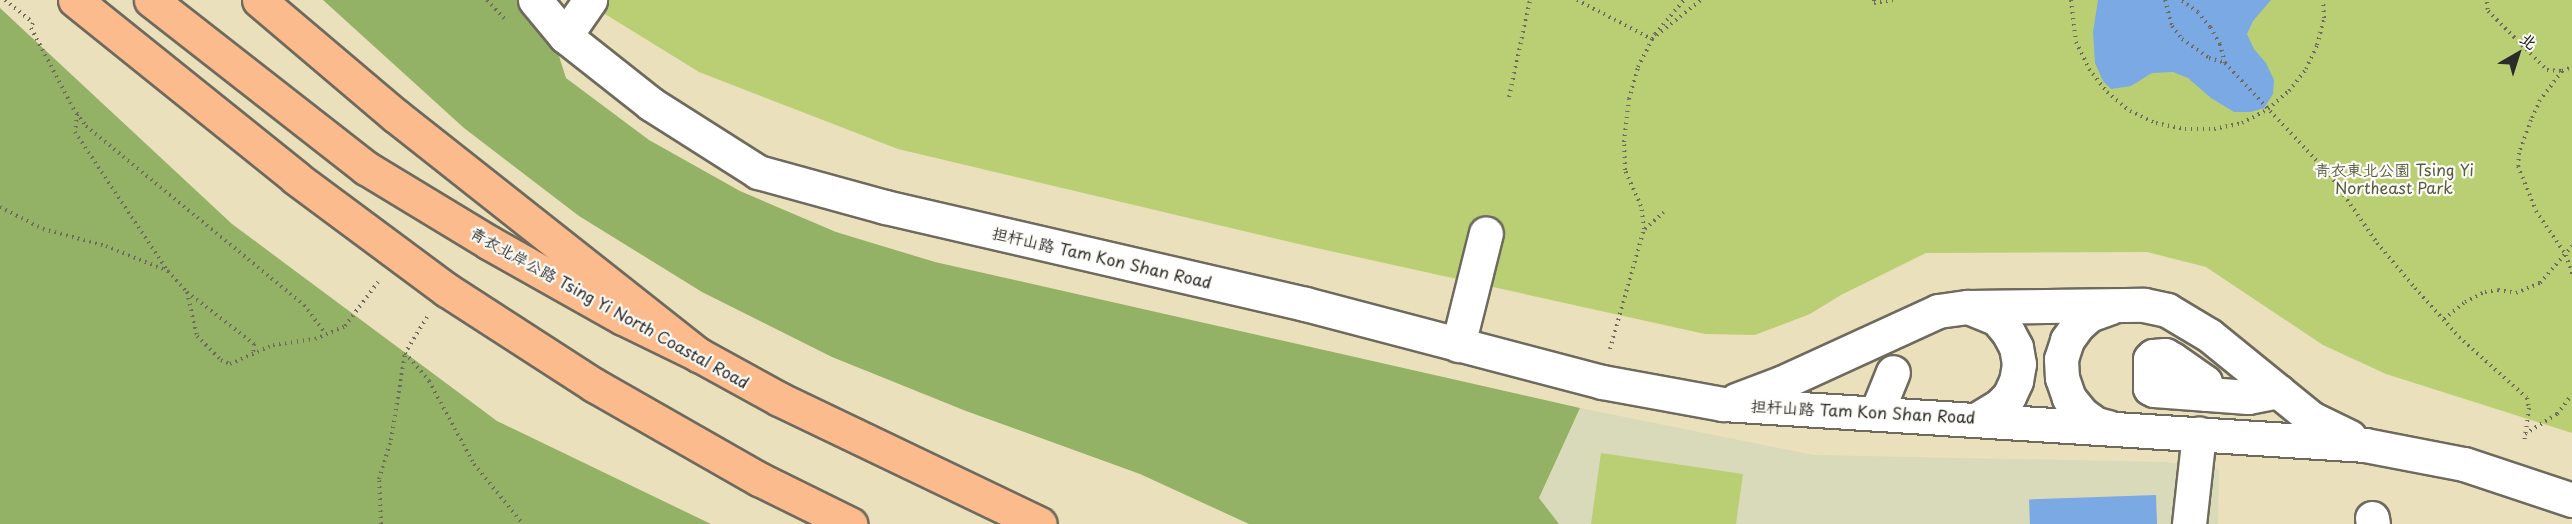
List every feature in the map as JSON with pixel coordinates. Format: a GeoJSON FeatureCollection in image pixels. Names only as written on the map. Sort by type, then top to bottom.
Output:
{"type":"FeatureCollection","features":[{"type":"Feature","properties":{"kind":"main road"},"geometry":{"type":"LineString","coordinates":[[75,0],[296,178],[447,290],[594,385],[759,479],[850,524]]}},
{"type":"Feature","properties":{"kind":"main road","name":"青衣北岸公路 Tsing Yi North Coastal Road"},"geometry":{"type":"LineString","coordinates":[[151,0],[366,168],[498,248],[623,318],[699,355],[779,399],[1040,524]]}},
{"type":"Feature","properties":{"kind":"main road"},"geometry":{"type":"LineString","coordinates":[[259,0],[396,116],[699,355]]}},
{"type":"Feature","properties":{"kind":"street","name":"担杆山路 Tam Kon Shan Road"},"geometry":{"type":"LineString","coordinates":[[535,0],[565,36],[651,104],[758,172],[885,207],[1305,304],[1602,382],[1723,404],[1976,420],[1999,406],[2009,396],[2016,381],[2019,364],[2016,347],[2008,332],[1997,319],[1968,307],[1938,311],[1781,383],[1723,404]]}},
{"type":"Feature","properties":{"kind":"street"},"geometry":{"type":"LineString","coordinates":[[565,36],[590,0]]}},
{"type":"Feature","properties":{"kind":"street"},"geometry":{"type":"LineString","coordinates":[[1458,345],[1486,233]]}},
{"type":"Feature","properties":{"kind":"street"},"geometry":{"type":"LineString","coordinates":[[1968,307],[2144,304],[2167,310],[2187,321],[2312,418],[2366,445]]}},
{"type":"Feature","properties":{"kind":"street"},"geometry":{"type":"LineString","coordinates":[[2115,306],[2089,315],[2078,325],[2067,340],[2061,359],[2062,378],[2069,398],[2082,414],[2096,424],[2115,429]]}},
{"type":"Feature","properties":{"kind":"street"},"geometry":{"type":"LineString","coordinates":[[1876,414],[1893,372]]}},
{"type":"Feature","properties":{"kind":"street"},"geometry":{"type":"LineString","coordinates":[[2206,394],[2248,397],[2278,391]]}},
{"type":"Feature","properties":{"kind":"street"},"geometry":{"type":"LineString","coordinates":[[1976,420],[2366,445],[2464,465],[2572,500]]}},
{"type":"Feature","properties":{"kind":"street"},"geometry":{"type":"LineString","coordinates":[[2189,524],[2199,434]]}},
{"type":"Feature","properties":{"kind":"path"},"geometry":{"type":"LineString","coordinates":[[5,0],[33,23],[31,28],[86,126],[304,305],[326,334]]}},
{"type":"Feature","properties":{"kind":"path"},"geometry":{"type":"LineString","coordinates":[[1509,97],[1530,0]]}},
{"type":"Feature","properties":{"kind":"path"},"geometry":{"type":"LineString","coordinates":[[1577,0],[1652,39]]}},
{"type":"Feature","properties":{"kind":"path"},"geometry":{"type":"LineString","coordinates":[[1609,353],[1644,229],[1641,206],[1625,170],[1624,142],[1629,99],[1638,68],[1652,39],[1668,15],[1684,0]]}},
{"type":"Feature","properties":{"kind":"path"},"geometry":{"type":"LineString","coordinates":[[1874,0],[1874,3],[1893,0]]}},
{"type":"Feature","properties":{"kind":"path"},"geometry":{"type":"LineString","coordinates":[[2071,0],[2076,42],[2089,69],[2107,92],[2130,111],[2156,123],[2175,127],[2214,129],[2242,123],[2268,109],[2289,91],[2306,69],[2317,45],[2324,18],[2323,0]]}},
{"type":"Feature","properties":{"kind":"path"},"geometry":{"type":"LineString","coordinates":[[2164,0],[2172,26],[2182,39],[2209,58],[2225,63]]}},
{"type":"Feature","properties":{"kind":"path"},"geometry":{"type":"LineString","coordinates":[[2181,0],[2198,12],[2210,27],[2220,44],[2225,63],[2330,175],[2377,243],[2444,319],[2528,398],[2529,408],[2524,443]]}},
{"type":"Feature","properties":{"kind":"path"},"geometry":{"type":"LineString","coordinates":[[1652,39],[1698,1]]}},
{"type":"Feature","properties":{"kind":"path"},"geometry":{"type":"LineString","coordinates":[[2487,2],[2488,11],[2547,70],[2562,71],[2572,67]]}},
{"type":"Feature","properties":{"kind":"path"},"geometry":{"type":"LineString","coordinates":[[2562,71],[2540,100],[2519,153],[2518,166],[2536,212],[2566,255],[2572,274]]}},
{"type":"Feature","properties":{"kind":"path"},"geometry":{"type":"LineString","coordinates":[[77,113],[75,132],[168,271],[187,292],[254,344],[253,352]]}},
{"type":"Feature","properties":{"kind":"path"},"geometry":{"type":"LineString","coordinates":[[0,207],[43,229],[106,246],[168,271]]}},
{"type":"Feature","properties":{"kind":"path"},"geometry":{"type":"LineString","coordinates":[[1644,229],[1664,212]]}},
{"type":"Feature","properties":{"kind":"path"},"geometry":{"type":"LineString","coordinates":[[2444,319],[2465,302],[2485,292],[2498,290],[2516,293],[2540,283],[2572,246]]}},
{"type":"Feature","properties":{"kind":"path"},"geometry":{"type":"LineString","coordinates":[[187,292],[197,336],[221,360],[230,364],[273,345],[315,339],[345,326],[380,279]]}},
{"type":"Feature","properties":{"kind":"path"},"geometry":{"type":"LineString","coordinates":[[381,524],[379,479],[391,440],[405,353],[428,316]]}},
{"type":"Feature","properties":{"kind":"path"},"geometry":{"type":"LineString","coordinates":[[405,353],[429,381],[474,464],[523,524]]}},
{"type":"Feature","properties":{"kind":"path"},"geometry":{"type":"LineString","coordinates":[[2525,434],[2556,414],[2572,395]]}},
{"type":"Feature","properties":{"kind":"shaded area"},"geometry":{"type":"Polygon","coordinates":[[[1580,408],[1814,455],[2165,462],[2219,469],[2218,524],[1559,524],[1539,499],[1580,408]]]}},
{"type":"Feature","properties":{"kind":"green space"},"geometry":{"type":"Polygon","coordinates":[[[323,0],[541,0],[566,78],[649,140],[740,191],[836,232],[935,262],[1580,408],[1539,498],[1559,524],[1249,524],[1140,474],[966,411],[832,357],[702,292],[579,216],[464,128],[323,0]]]}},
{"type":"Feature","properties":{"kind":"green space","name":"青衣東北公園 Tsing Yi Northeast Park"},"geometry":{"type":"Polygon","coordinates":[[[597,0],[2572,0],[2572,433],[2386,374],[2323,345],[2206,267],[2147,252],[1926,253],[1841,295],[1810,314],[1755,335],[1705,334],[1303,245],[898,149],[699,72],[592,6],[597,0]]]}},
{"type":"Feature","properties":{"kind":"green space"},"geometry":{"type":"Polygon","coordinates":[[[0,8],[232,224],[497,421],[711,524],[0,524],[0,8]]]}},
{"type":"Feature","properties":{"kind":"green space"},"geometry":{"type":"Polygon","coordinates":[[[1601,453],[1743,474],[1736,524],[1591,524],[1601,453]]]}},
{"type":"Feature","properties":{"kind":"water"},"geometry":{"type":"Polygon","coordinates":[[[2098,0],[2271,0],[2253,21],[2247,34],[2274,80],[2273,94],[2264,108],[2251,112],[2234,112],[2211,98],[2188,78],[2173,72],[2152,73],[2131,86],[2111,89],[2103,81],[2095,63],[2093,32],[2098,0]]]}},
{"type":"Feature","properties":{"kind":"water"},"geometry":{"type":"Polygon","coordinates":[[[2156,495],[2157,524],[2030,524],[2029,499],[2156,495]]]}}]}
